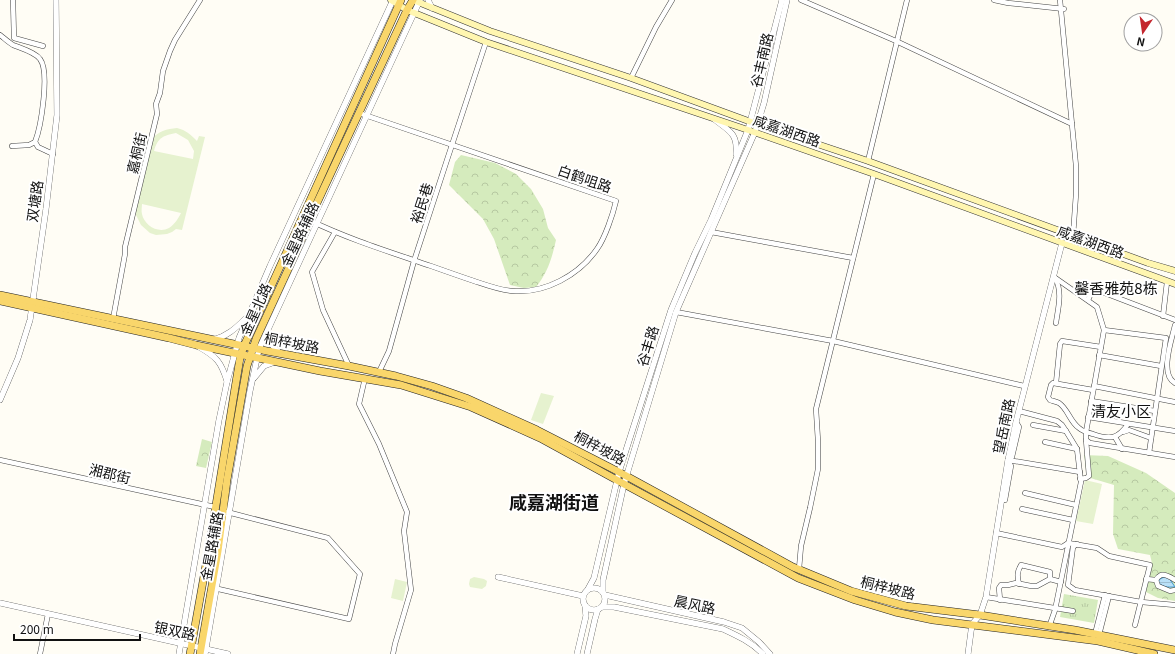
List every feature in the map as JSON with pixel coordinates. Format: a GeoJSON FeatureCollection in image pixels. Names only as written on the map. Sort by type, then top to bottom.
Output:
{"type":"FeatureCollection","features":[{"type":"Feature","properties":{"kind":"main road","name":"咸嘉湖西路"},"geometry":{"type":"LineString","coordinates":[[395,1],[411,11],[486,42],[752,131],[1175,284]]}},
{"type":"Feature","properties":{"kind":"main road","name":"金星北路"},"geometry":{"type":"LineString","coordinates":[[190,654],[235,388],[240,345],[395,1]]}},
{"type":"Feature","properties":{"kind":"main road","name":"咸嘉湖西路"},"geometry":{"type":"LineString","coordinates":[[416,1],[490,31],[631,78],[868,161],[1148,263],[1175,271]]}},
{"type":"Feature","properties":{"kind":"main road","name":"金星北路"},"geometry":{"type":"LineString","coordinates":[[203,651],[214,588],[218,551],[226,512],[227,480],[253,357],[309,220],[359,113],[416,1]]}},
{"type":"Feature","properties":{"kind":"main road","name":"桐梓坡路"},"geometry":{"type":"LineString","coordinates":[[0,295],[32,305],[196,345],[320,371],[402,385],[470,407],[540,438],[798,578],[855,600],[895,612],[933,620],[1098,641],[1154,654]]}},
{"type":"Feature","properties":{"kind":"main road","name":"桐梓坡路"},"geometry":{"type":"LineString","coordinates":[[0,301],[32,305],[350,366],[432,386],[466,398],[537,430],[619,472],[799,569],[851,591],[906,606],[980,615],[1175,650]]}},
{"type":"Feature","properties":{"kind":"street"},"geometry":{"type":"LineString","coordinates":[[12,0],[14,38],[43,46]]}},
{"type":"Feature","properties":{"kind":"street","name":"双塘路"},"geometry":{"type":"LineString","coordinates":[[0,400],[18,358],[30,320],[57,116],[56,0]]}},
{"type":"Feature","properties":{"kind":"street","name":"嘉桐街"},"geometry":{"type":"LineString","coordinates":[[112,320],[125,247],[158,111],[156,104],[160,93],[165,65],[175,40],[200,0]]}},
{"type":"Feature","properties":{"kind":"street"},"geometry":{"type":"LineString","coordinates":[[428,0],[432,8]]}},
{"type":"Feature","properties":{"kind":"street"},"geometry":{"type":"LineString","coordinates":[[631,78],[672,0]]}},
{"type":"Feature","properties":{"kind":"street","name":"谷丰南路"},"geometry":{"type":"LineString","coordinates":[[753,121],[782,0]]}},
{"type":"Feature","properties":{"kind":"street","name":"谷丰南路"},"geometry":{"type":"LineString","coordinates":[[753,121],[764,103],[787,0]]}},
{"type":"Feature","properties":{"kind":"street"},"geometry":{"type":"LineString","coordinates":[[801,0],[896,42],[1072,124]]}},
{"type":"Feature","properties":{"kind":"street"},"geometry":{"type":"LineString","coordinates":[[868,161],[907,0]]}},
{"type":"Feature","properties":{"kind":"street"},"geometry":{"type":"LineString","coordinates":[[994,0],[1062,9]]}},
{"type":"Feature","properties":{"kind":"street"},"geometry":{"type":"LineString","coordinates":[[1060,0],[1076,166],[1073,236]]}},
{"type":"Feature","properties":{"kind":"street","name":"金星路辅路"},"geometry":{"type":"LineString","coordinates":[[240,345],[248,316],[270,266],[395,1]]}},
{"type":"Feature","properties":{"kind":"street","name":"金星路辅路"},"geometry":{"type":"LineString","coordinates":[[256,349],[268,329],[367,116],[411,11]]}},
{"type":"Feature","properties":{"kind":"street"},"geometry":{"type":"LineString","coordinates":[[0,35],[11,44],[33,53],[41,59],[45,76],[42,108],[36,142],[38,148],[53,154]]}},
{"type":"Feature","properties":{"kind":"street","name":"裕民巷"},"geometry":{"type":"LineString","coordinates":[[379,372],[389,351],[414,261],[486,42]]}},
{"type":"Feature","properties":{"kind":"street","name":"白鹤咀路"},"geometry":{"type":"LineString","coordinates":[[309,220],[335,232],[414,261],[492,287],[512,291],[532,291],[550,286],[568,277],[586,262],[598,248],[616,201],[359,113]]}},
{"type":"Feature","properties":{"kind":"street"},"geometry":{"type":"LineString","coordinates":[[709,116],[734,136],[737,143],[736,161]]}},
{"type":"Feature","properties":{"kind":"street","name":"谷丰路"},"geometry":{"type":"LineString","coordinates":[[604,593],[603,580],[626,476],[676,312],[711,232],[752,131],[753,121]]}},
{"type":"Feature","properties":{"kind":"street","name":"谷丰路"},"geometry":{"type":"LineString","coordinates":[[588,589],[594,578],[616,480],[671,310],[736,161],[752,131]]}},
{"type":"Feature","properties":{"kind":"street"},"geometry":{"type":"LineString","coordinates":[[12,146],[29,145],[36,142]]}},
{"type":"Feature","properties":{"kind":"street"},"geometry":{"type":"LineString","coordinates":[[799,569],[801,546],[818,469],[816,409],[874,174]]}},
{"type":"Feature","properties":{"kind":"street"},"geometry":{"type":"LineString","coordinates":[[335,232],[312,272],[323,310],[350,366]]}},
{"type":"Feature","properties":{"kind":"street"},"geometry":{"type":"LineString","coordinates":[[711,232],[853,258]]}},
{"type":"Feature","properties":{"kind":"street","name":"望岳南路"},"geometry":{"type":"LineString","coordinates":[[980,615],[986,597],[1008,460],[1016,422],[1024,386],[1062,243]]}},
{"type":"Feature","properties":{"kind":"street"},"geometry":{"type":"LineString","coordinates":[[1054,277],[1097,307],[1104,330],[1086,432],[1089,476],[1080,479]]}},
{"type":"Feature","properties":{"kind":"street"},"geometry":{"type":"LineString","coordinates":[[1054,277],[1060,292],[1056,323]]}},
{"type":"Feature","properties":{"kind":"street"},"geometry":{"type":"LineString","coordinates":[[1163,316],[1167,282]]}},
{"type":"Feature","properties":{"kind":"street"},"geometry":{"type":"LineString","coordinates":[[1088,300],[1091,288],[1175,320]]}},
{"type":"Feature","properties":{"kind":"street"},"geometry":{"type":"LineString","coordinates":[[676,312],[833,341],[1024,386]]}},
{"type":"Feature","properties":{"kind":"street"},"geometry":{"type":"LineString","coordinates":[[213,340],[226,336],[248,316]]}},
{"type":"Feature","properties":{"kind":"street"},"geometry":{"type":"LineString","coordinates":[[1175,325],[1167,362],[1167,375],[1172,382],[1175,383]]}},
{"type":"Feature","properties":{"kind":"street"},"geometry":{"type":"LineString","coordinates":[[268,329],[270,340],[274,347],[282,354]]}},
{"type":"Feature","properties":{"kind":"street"},"geometry":{"type":"LineString","coordinates":[[1104,330],[1166,338],[1149,453]]}},
{"type":"Feature","properties":{"kind":"street"},"geometry":{"type":"LineString","coordinates":[[1056,383],[1060,344],[1062,341],[1101,347]]}},
{"type":"Feature","properties":{"kind":"street"},"geometry":{"type":"LineString","coordinates":[[196,345],[209,353],[220,363],[227,382]]}},
{"type":"Feature","properties":{"kind":"street","name":"金星路辅路"},"geometry":{"type":"LineString","coordinates":[[179,654],[219,420],[227,382],[238,354]]}},
{"type":"Feature","properties":{"kind":"street"},"geometry":{"type":"LineString","coordinates":[[1168,355],[1175,354]]}},
{"type":"Feature","properties":{"kind":"street"},"geometry":{"type":"LineString","coordinates":[[1099,355],[1161,366]]}},
{"type":"Feature","properties":{"kind":"street","name":"金星路辅路"},"geometry":{"type":"LineString","coordinates":[[226,512],[252,382],[253,357]]}},
{"type":"Feature","properties":{"kind":"street"},"geometry":{"type":"LineString","coordinates":[[252,382],[264,366],[276,362]]}},
{"type":"Feature","properties":{"kind":"street"},"geometry":{"type":"LineString","coordinates":[[364,378],[359,404],[379,444],[407,512],[404,531],[410,590],[393,654]]}},
{"type":"Feature","properties":{"kind":"street"},"geometry":{"type":"LineString","coordinates":[[1151,438],[1129,430],[1115,436],[1104,438],[1079,429],[1073,423],[1063,406],[1050,400],[1048,397],[1051,385],[1056,383],[1093,388],[1175,402]]}},
{"type":"Feature","properties":{"kind":"street"},"geometry":{"type":"LineString","coordinates":[[1091,401],[1155,411]]}},
{"type":"Feature","properties":{"kind":"street"},"geometry":{"type":"LineString","coordinates":[[1019,410],[1057,421],[1062,425],[1077,449],[1080,482],[1061,582],[1050,627]]}},
{"type":"Feature","properties":{"kind":"street"},"geometry":{"type":"LineString","coordinates":[[1088,417],[1175,431]]}},
{"type":"Feature","properties":{"kind":"street"},"geometry":{"type":"LineString","coordinates":[[1123,432],[1128,424]]}},
{"type":"Feature","properties":{"kind":"street"},"geometry":{"type":"LineString","coordinates":[[1033,425],[1066,431]]}},
{"type":"Feature","properties":{"kind":"street"},"geometry":{"type":"LineString","coordinates":[[1115,436],[1122,449]]}},
{"type":"Feature","properties":{"kind":"street"},"geometry":{"type":"LineString","coordinates":[[1086,440],[1090,444],[1175,457]]}},
{"type":"Feature","properties":{"kind":"street"},"geometry":{"type":"LineString","coordinates":[[1045,442],[1077,449]]}},
{"type":"Feature","properties":{"kind":"street","name":"湘郡街"},"geometry":{"type":"LineString","coordinates":[[0,460],[215,507]]}},
{"type":"Feature","properties":{"kind":"street"},"geometry":{"type":"LineString","coordinates":[[1008,460],[1080,472]]}},
{"type":"Feature","properties":{"kind":"street"},"geometry":{"type":"LineString","coordinates":[[1005,500],[1011,466],[1008,460]]}},
{"type":"Feature","properties":{"kind":"street"},"geometry":{"type":"LineString","coordinates":[[1025,493],[1076,505]]}},
{"type":"Feature","properties":{"kind":"street"},"geometry":{"type":"LineString","coordinates":[[1022,509],[1073,520]]}},
{"type":"Feature","properties":{"kind":"street"},"geometry":{"type":"LineString","coordinates":[[214,588],[349,620],[360,574],[328,538],[226,512]]}},
{"type":"Feature","properties":{"kind":"street"},"geometry":{"type":"LineString","coordinates":[[996,533],[1062,547],[1068,543],[1098,548],[1109,556],[1150,565],[1135,625]]}},
{"type":"Feature","properties":{"kind":"street"},"geometry":{"type":"LineString","coordinates":[[1077,544],[1074,547],[1068,585],[1075,590],[1141,602],[1175,605]]}},
{"type":"Feature","properties":{"kind":"street"},"geometry":{"type":"LineString","coordinates":[[1019,584],[1017,576],[1021,565],[1050,572],[1050,580]]}},
{"type":"Feature","properties":{"kind":"street"},"geometry":{"type":"LineString","coordinates":[[1156,580],[1161,575],[1174,578],[1175,580]]}},
{"type":"Feature","properties":{"kind":"street"},"geometry":{"type":"LineString","coordinates":[[498,577],[583,596]]}},
{"type":"Feature","properties":{"kind":"street"},"geometry":{"type":"LineString","coordinates":[[1146,579],[1156,580]]}},
{"type":"Feature","properties":{"kind":"street"},"geometry":{"type":"LineString","coordinates":[[1000,600],[999,588],[1001,584],[1008,585],[1016,583],[1037,586],[1050,580],[1061,582]]}},
{"type":"Feature","properties":{"kind":"street"},"geometry":{"type":"LineString","coordinates":[[1156,580],[1158,586],[1175,590]]}},
{"type":"Feature","properties":{"kind":"street"},"geometry":{"type":"LineString","coordinates":[[577,654],[586,616],[583,596],[588,589],[598,588],[604,593],[605,602],[600,608],[595,619],[586,654]]}},
{"type":"Feature","properties":{"kind":"street","name":"晨风路"},"geometry":{"type":"LineString","coordinates":[[604,593],[724,622],[742,628],[759,642],[770,654]]}},
{"type":"Feature","properties":{"kind":"street"},"geometry":{"type":"LineString","coordinates":[[1097,635],[1107,596]]}},
{"type":"Feature","properties":{"kind":"street"},"geometry":{"type":"LineString","coordinates":[[986,597],[1073,611]]}},
{"type":"Feature","properties":{"kind":"street","name":"银双路"},"geometry":{"type":"LineString","coordinates":[[0,603],[191,646],[203,651],[228,654]]}},
{"type":"Feature","properties":{"kind":"street"},"geometry":{"type":"LineString","coordinates":[[585,605],[590,610],[600,608]]}},
{"type":"Feature","properties":{"kind":"street","name":"晨风路"},"geometry":{"type":"LineString","coordinates":[[600,608],[614,607],[723,629],[755,645],[762,654]]}},
{"type":"Feature","properties":{"kind":"street"},"geometry":{"type":"LineString","coordinates":[[40,654],[48,614]]}},
{"type":"Feature","properties":{"kind":"street"},"geometry":{"type":"LineString","coordinates":[[968,614],[972,624],[968,654]]}},
{"type":"Feature","properties":{"kind":"street"},"geometry":{"type":"LineString","coordinates":[[972,624],[980,615]]}},
{"type":"Feature","properties":{"kind":"green space"},"geometry":{"type":"Polygon","coordinates":[[[177,128],[186,131],[197,141],[199,136],[205,137],[182,230],[176,229],[167,234],[156,235],[150,233],[141,225],[135,213],[151,140],[166,130],[177,128]],[[176,133],[159,140],[154,151],[193,159],[194,151],[188,140],[176,133]],[[142,204],[143,218],[149,225],[160,230],[165,230],[173,225],[181,213],[142,204]]]}},
{"type":"Feature","properties":{"kind":"green space"},"geometry":{"type":"Polygon","coordinates":[[[461,155],[495,163],[516,174],[531,189],[543,209],[548,228],[556,240],[549,265],[544,276],[536,287],[524,288],[510,285],[494,239],[483,219],[449,185],[455,162],[461,155]]]}},
{"type":"Feature","properties":{"kind":"green space"},"geometry":{"type":"Polygon","coordinates":[[[541,393],[554,396],[543,424],[531,420],[541,393]]]}},
{"type":"Feature","properties":{"kind":"green space"},"geometry":{"type":"Polygon","coordinates":[[[202,439],[212,442],[206,468],[196,466],[202,439]]]}},
{"type":"Feature","properties":{"kind":"green space"},"geometry":{"type":"Polygon","coordinates":[[[1084,455],[1108,456],[1146,473],[1175,493],[1175,601],[1158,598],[1146,592],[1152,563],[1150,555],[1118,549],[1113,534],[1114,485],[1087,477],[1084,455]]]}},
{"type":"Feature","properties":{"kind":"green space"},"geometry":{"type":"Polygon","coordinates":[[[1085,480],[1102,484],[1093,524],[1076,521],[1085,480]]]}},
{"type":"Feature","properties":{"kind":"green space"},"geometry":{"type":"Polygon","coordinates":[[[474,577],[487,581],[486,586],[482,589],[470,587],[470,579],[474,577]]]}},
{"type":"Feature","properties":{"kind":"green space"},"geometry":{"type":"Polygon","coordinates":[[[395,579],[407,582],[403,601],[391,598],[395,579]]]}},
{"type":"Feature","properties":{"kind":"green space"},"geometry":{"type":"Polygon","coordinates":[[[1064,594],[1098,600],[1094,623],[1060,617],[1064,594]]]}},
{"type":"Feature","properties":{"kind":"water"},"geometry":{"type":"Polygon","coordinates":[[[1164,577],[1169,578],[1175,587],[1168,587],[1160,584],[1158,582],[1164,577]]]}},
{"type":"Feature","properties":{"kind":"district","name":"馨香雅苑8栋"},"geometry":{"type":"Point","coordinates":[1116,287]}},
{"type":"Feature","properties":{"kind":"district","name":"清友小区"},"geometry":{"type":"Point","coordinates":[1121,410]}},
{"type":"Feature","properties":{"kind":"district","name":"咸嘉湖街道"},"geometry":{"type":"Point","coordinates":[554,501]}}]}
